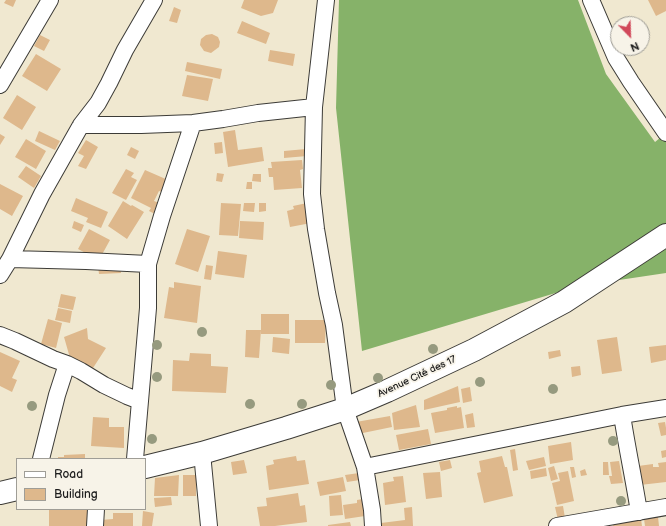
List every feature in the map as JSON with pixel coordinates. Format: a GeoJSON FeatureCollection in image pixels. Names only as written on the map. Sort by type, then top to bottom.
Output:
{"type":"FeatureCollection","features":[{"type":"Feature","properties":{"kind":"street"},"geometry":{"type":"LineString","coordinates":[[0,85],[50,0]]}},
{"type":"Feature","properties":{"kind":"street"},"geometry":{"type":"LineString","coordinates":[[0,275],[10,259],[42,194],[81,125],[98,103],[125,50],[154,0]]}},
{"type":"Feature","properties":{"kind":"street"},"geometry":{"type":"LineString","coordinates":[[326,0],[314,107],[312,194],[316,229],[334,325],[345,409],[365,467],[373,526]]}},
{"type":"Feature","properties":{"kind":"street"},"geometry":{"type":"LineString","coordinates":[[591,0],[616,58],[666,133]]}},
{"type":"Feature","properties":{"kind":"street"},"geometry":{"type":"LineString","coordinates":[[81,125],[193,123],[258,113],[314,107]]}},
{"type":"Feature","properties":{"kind":"street"},"geometry":{"type":"LineString","coordinates":[[134,458],[148,308],[148,264],[162,216],[193,123]]}},
{"type":"Feature","properties":{"kind":"street","name":"Avenue Cité des 17"},"geometry":{"type":"LineString","coordinates":[[146,466],[202,453],[345,409],[388,391],[468,354],[564,302],[666,235]]}},
{"type":"Feature","properties":{"kind":"street"},"geometry":{"type":"LineString","coordinates":[[10,259],[148,264]]}},
{"type":"Feature","properties":{"kind":"street"},"geometry":{"type":"LineString","coordinates":[[0,335],[52,359],[67,364],[104,385],[140,401]]}},
{"type":"Feature","properties":{"kind":"street"},"geometry":{"type":"LineString","coordinates":[[41,458],[56,395],[67,364]]}},
{"type":"Feature","properties":{"kind":"street"},"geometry":{"type":"LineString","coordinates":[[365,467],[622,415],[666,408]]}},
{"type":"Feature","properties":{"kind":"street"},"geometry":{"type":"LineString","coordinates":[[622,415],[639,512]]}},
{"type":"Feature","properties":{"kind":"street"},"geometry":{"type":"LineString","coordinates":[[202,453],[209,526]]}},
{"type":"Feature","properties":{"kind":"street"},"geometry":{"type":"LineString","coordinates":[[0,493],[16,489]]}},
{"type":"Feature","properties":{"kind":"street"},"geometry":{"type":"LineString","coordinates":[[557,526],[666,507]]}},
{"type":"Feature","properties":{"kind":"street"},"geometry":{"type":"LineString","coordinates":[[95,526],[96,510]]}},
{"type":"Feature","properties":{"kind":"green space"},"geometry":{"type":"Polygon","coordinates":[[[339,0],[578,0],[606,74],[655,142],[666,133],[666,273],[579,286],[362,351],[336,108],[339,0]]]}},
{"type":"Feature","properties":{"kind":"building"},"geometry":{"type":"Polygon","coordinates":[[[6,0],[16,0],[13,7],[4,3],[6,0]]]}},
{"type":"Feature","properties":{"kind":"building"},"geometry":{"type":"Polygon","coordinates":[[[244,0],[278,0],[273,13],[261,16],[241,8],[244,0]]]}},
{"type":"Feature","properties":{"kind":"building"},"geometry":{"type":"Polygon","coordinates":[[[648,0],[666,0],[666,11],[656,16],[648,0]]]}},
{"type":"Feature","properties":{"kind":"building"},"geometry":{"type":"Polygon","coordinates":[[[174,7],[181,10],[177,23],[169,21],[174,7]]]}},
{"type":"Feature","properties":{"kind":"building"},"geometry":{"type":"Polygon","coordinates":[[[242,21],[270,33],[266,44],[237,33],[242,21]]]}},
{"type":"Feature","properties":{"kind":"building"},"geometry":{"type":"Polygon","coordinates":[[[212,34],[218,37],[220,42],[219,47],[211,53],[204,51],[200,45],[201,39],[206,35],[212,34]]]}},
{"type":"Feature","properties":{"kind":"building"},"geometry":{"type":"Polygon","coordinates":[[[40,35],[50,40],[44,51],[34,46],[40,35]]]}},
{"type":"Feature","properties":{"kind":"building"},"geometry":{"type":"Polygon","coordinates":[[[270,50],[295,54],[293,66],[268,61],[270,50]]]}},
{"type":"Feature","properties":{"kind":"building"},"geometry":{"type":"Polygon","coordinates":[[[36,54],[61,69],[47,91],[22,76],[36,54]]]}},
{"type":"Feature","properties":{"kind":"building"},"geometry":{"type":"Polygon","coordinates":[[[187,62],[222,69],[220,79],[185,71],[187,62]]]}},
{"type":"Feature","properties":{"kind":"building"},"geometry":{"type":"Polygon","coordinates":[[[187,75],[213,79],[208,101],[182,96],[187,75]]]}},
{"type":"Feature","properties":{"kind":"building"},"geometry":{"type":"Polygon","coordinates":[[[17,95],[36,107],[22,130],[3,118],[17,95]]]}},
{"type":"Feature","properties":{"kind":"building"},"geometry":{"type":"Polygon","coordinates":[[[235,130],[238,150],[262,147],[264,161],[228,167],[223,132],[235,130]]]}},
{"type":"Feature","properties":{"kind":"building"},"geometry":{"type":"Polygon","coordinates":[[[39,131],[60,141],[55,150],[35,141],[39,131]]]}},
{"type":"Feature","properties":{"kind":"building"},"geometry":{"type":"Polygon","coordinates":[[[0,134],[5,137],[0,145],[0,134]]]}},
{"type":"Feature","properties":{"kind":"building"},"geometry":{"type":"Polygon","coordinates":[[[26,139],[46,151],[36,169],[15,157],[26,139]]]}},
{"type":"Feature","properties":{"kind":"building"},"geometry":{"type":"Polygon","coordinates":[[[86,140],[98,147],[86,169],[78,166],[84,156],[78,153],[86,140]]]}},
{"type":"Feature","properties":{"kind":"building"},"geometry":{"type":"Polygon","coordinates":[[[222,142],[223,153],[215,154],[214,143],[222,142]]]}},
{"type":"Feature","properties":{"kind":"building"},"geometry":{"type":"Polygon","coordinates":[[[131,147],[139,151],[135,159],[127,155],[131,147]]]}},
{"type":"Feature","properties":{"kind":"building"},"geometry":{"type":"Polygon","coordinates":[[[306,149],[307,156],[284,158],[284,151],[306,149]]]}},
{"type":"Feature","properties":{"kind":"building"},"geometry":{"type":"Polygon","coordinates":[[[302,160],[303,169],[300,170],[302,188],[274,190],[273,177],[269,177],[268,168],[272,168],[271,162],[302,160]]]}},
{"type":"Feature","properties":{"kind":"building"},"geometry":{"type":"Polygon","coordinates":[[[26,166],[41,176],[34,188],[18,177],[26,166]]]}},
{"type":"Feature","properties":{"kind":"building"},"geometry":{"type":"Polygon","coordinates":[[[126,169],[134,173],[131,177],[137,180],[126,200],[112,193],[126,169]]]}},
{"type":"Feature","properties":{"kind":"building"},"geometry":{"type":"Polygon","coordinates":[[[145,170],[168,180],[162,192],[159,191],[154,201],[162,204],[157,215],[149,211],[151,208],[131,198],[145,170]]]}},
{"type":"Feature","properties":{"kind":"building"},"geometry":{"type":"Polygon","coordinates":[[[217,173],[224,174],[222,182],[216,181],[217,173]]]}},
{"type":"Feature","properties":{"kind":"building"},"geometry":{"type":"Polygon","coordinates":[[[253,174],[261,174],[261,182],[252,181],[253,174]]]}},
{"type":"Feature","properties":{"kind":"building"},"geometry":{"type":"Polygon","coordinates":[[[247,182],[252,182],[252,189],[246,189],[247,182]]]}},
{"type":"Feature","properties":{"kind":"building"},"geometry":{"type":"Polygon","coordinates":[[[0,184],[23,196],[12,216],[0,209],[0,184]]]}},
{"type":"Feature","properties":{"kind":"building"},"geometry":{"type":"Polygon","coordinates":[[[76,198],[108,212],[101,228],[86,222],[88,218],[71,211],[76,198]]]}},
{"type":"Feature","properties":{"kind":"building"},"geometry":{"type":"Polygon","coordinates":[[[123,201],[144,212],[127,239],[108,226],[123,201]]]}},
{"type":"Feature","properties":{"kind":"building"},"geometry":{"type":"Polygon","coordinates":[[[221,203],[241,204],[238,236],[219,235],[221,203]]]}},
{"type":"Feature","properties":{"kind":"building"},"geometry":{"type":"Polygon","coordinates":[[[244,203],[255,203],[254,212],[243,211],[244,203]]]}},
{"type":"Feature","properties":{"kind":"building"},"geometry":{"type":"Polygon","coordinates":[[[259,203],[266,203],[266,211],[259,212],[259,203]]]}},
{"type":"Feature","properties":{"kind":"building"},"geometry":{"type":"Polygon","coordinates":[[[307,203],[311,223],[290,227],[287,211],[294,209],[293,206],[307,203]]]}},
{"type":"Feature","properties":{"kind":"building"},"geometry":{"type":"Polygon","coordinates":[[[74,221],[84,225],[81,232],[72,228],[74,221]]]}},
{"type":"Feature","properties":{"kind":"building"},"geometry":{"type":"Polygon","coordinates":[[[240,221],[264,222],[263,240],[239,238],[240,221]]]}},
{"type":"Feature","properties":{"kind":"building"},"geometry":{"type":"Polygon","coordinates":[[[89,229],[110,240],[99,260],[78,249],[89,229]]]}},
{"type":"Feature","properties":{"kind":"building"},"geometry":{"type":"Polygon","coordinates":[[[187,229],[210,236],[198,272],[175,264],[187,229]]]}},
{"type":"Feature","properties":{"kind":"building"},"geometry":{"type":"Polygon","coordinates":[[[218,251],[247,255],[244,278],[215,274],[218,251]]]}},
{"type":"Feature","properties":{"kind":"building"},"geometry":{"type":"Polygon","coordinates":[[[120,264],[121,273],[99,274],[98,266],[120,264]]]}},
{"type":"Feature","properties":{"kind":"building"},"geometry":{"type":"Polygon","coordinates":[[[206,265],[213,266],[211,280],[204,279],[206,265]]]}},
{"type":"Feature","properties":{"kind":"building"},"geometry":{"type":"Polygon","coordinates":[[[174,282],[201,286],[197,323],[164,318],[169,287],[174,288],[174,282]]]}},
{"type":"Feature","properties":{"kind":"building"},"geometry":{"type":"Polygon","coordinates":[[[61,294],[76,297],[73,310],[58,307],[61,294]]]}},
{"type":"Feature","properties":{"kind":"building"},"geometry":{"type":"Polygon","coordinates":[[[58,308],[72,311],[70,323],[55,320],[58,308]]]}},
{"type":"Feature","properties":{"kind":"building"},"geometry":{"type":"Polygon","coordinates":[[[261,314],[289,314],[289,334],[261,334],[261,314]]]}},
{"type":"Feature","properties":{"kind":"building"},"geometry":{"type":"Polygon","coordinates":[[[48,319],[62,323],[56,348],[41,344],[48,319]]]}},
{"type":"Feature","properties":{"kind":"building"},"geometry":{"type":"Polygon","coordinates":[[[295,320],[326,320],[325,343],[295,343],[295,320]]]}},
{"type":"Feature","properties":{"kind":"building"},"geometry":{"type":"Polygon","coordinates":[[[87,328],[88,339],[106,348],[93,368],[70,358],[64,337],[87,328]]]}},
{"type":"Feature","properties":{"kind":"building"},"geometry":{"type":"Polygon","coordinates":[[[246,330],[261,330],[259,358],[245,357],[246,330]]]}},
{"type":"Feature","properties":{"kind":"building"},"geometry":{"type":"Polygon","coordinates":[[[273,337],[290,339],[289,354],[272,352],[273,337]]]}},
{"type":"Feature","properties":{"kind":"building"},"geometry":{"type":"Polygon","coordinates":[[[617,337],[622,371],[602,374],[597,340],[617,337]]]}},
{"type":"Feature","properties":{"kind":"building"},"geometry":{"type":"Polygon","coordinates":[[[666,345],[666,360],[651,363],[649,347],[666,345]]]}},
{"type":"Feature","properties":{"kind":"building"},"geometry":{"type":"Polygon","coordinates":[[[560,350],[561,356],[549,359],[548,352],[560,350]]]}},
{"type":"Feature","properties":{"kind":"building"},"geometry":{"type":"Polygon","coordinates":[[[0,352],[20,361],[12,378],[17,380],[12,392],[0,386],[0,352]]]}},
{"type":"Feature","properties":{"kind":"building"},"geometry":{"type":"Polygon","coordinates":[[[190,353],[211,354],[211,366],[228,367],[226,393],[172,391],[173,360],[189,361],[190,353]]]}},
{"type":"Feature","properties":{"kind":"building"},"geometry":{"type":"Polygon","coordinates":[[[580,366],[581,375],[572,377],[571,367],[580,366]]]}},
{"type":"Feature","properties":{"kind":"building"},"geometry":{"type":"Polygon","coordinates":[[[458,386],[460,402],[424,410],[424,400],[458,386]]]}},
{"type":"Feature","properties":{"kind":"building"},"geometry":{"type":"Polygon","coordinates":[[[470,387],[472,401],[463,403],[461,389],[470,387]]]}},
{"type":"Feature","properties":{"kind":"building"},"geometry":{"type":"Polygon","coordinates":[[[416,405],[420,427],[394,430],[392,413],[416,405]]]}},
{"type":"Feature","properties":{"kind":"building"},"geometry":{"type":"Polygon","coordinates":[[[457,406],[457,408],[461,407],[464,428],[435,433],[431,413],[447,410],[447,408],[457,406]]]}},
{"type":"Feature","properties":{"kind":"building"},"geometry":{"type":"Polygon","coordinates":[[[473,413],[475,427],[467,428],[465,415],[473,413]]]}},
{"type":"Feature","properties":{"kind":"building"},"geometry":{"type":"Polygon","coordinates":[[[390,416],[392,427],[358,434],[356,422],[390,416]]]}},
{"type":"Feature","properties":{"kind":"building"},"geometry":{"type":"Polygon","coordinates":[[[93,417],[109,418],[109,427],[124,427],[124,448],[91,446],[93,417]]]}},
{"type":"Feature","properties":{"kind":"building"},"geometry":{"type":"Polygon","coordinates":[[[665,422],[666,435],[661,436],[658,423],[665,422]]]}},
{"type":"Feature","properties":{"kind":"building"},"geometry":{"type":"Polygon","coordinates":[[[428,429],[431,444],[399,450],[396,435],[428,429]]]}},
{"type":"Feature","properties":{"kind":"building"},"geometry":{"type":"Polygon","coordinates":[[[571,442],[573,460],[550,464],[548,446],[571,442]]]}},
{"type":"Feature","properties":{"kind":"building"},"geometry":{"type":"Polygon","coordinates":[[[515,449],[518,470],[513,471],[510,450],[515,449]]]}},
{"type":"Feature","properties":{"kind":"building"},"geometry":{"type":"Polygon","coordinates":[[[666,450],[666,457],[662,458],[661,451],[666,450]]]}},
{"type":"Feature","properties":{"kind":"building"},"geometry":{"type":"Polygon","coordinates":[[[85,454],[85,458],[58,458],[64,457],[64,455],[85,454]]]}},
{"type":"Feature","properties":{"kind":"building"},"geometry":{"type":"Polygon","coordinates":[[[296,456],[297,461],[305,460],[309,484],[269,490],[266,466],[274,464],[273,460],[296,456]]]}},
{"type":"Feature","properties":{"kind":"building"},"geometry":{"type":"Polygon","coordinates":[[[502,456],[505,467],[507,467],[513,496],[484,503],[477,473],[481,472],[479,461],[502,456]]]}},
{"type":"Feature","properties":{"kind":"building"},"geometry":{"type":"Polygon","coordinates":[[[544,457],[546,466],[529,470],[526,461],[544,457]]]}},
{"type":"Feature","properties":{"kind":"building"},"geometry":{"type":"Polygon","coordinates":[[[244,460],[247,473],[233,475],[231,462],[244,460]]]}},
{"type":"Feature","properties":{"kind":"building"},"geometry":{"type":"Polygon","coordinates":[[[450,460],[452,468],[441,471],[439,462],[450,460]]]}},
{"type":"Feature","properties":{"kind":"building"},"geometry":{"type":"Polygon","coordinates":[[[619,461],[623,483],[611,484],[609,476],[612,476],[610,462],[619,461]]]}},
{"type":"Feature","properties":{"kind":"building"},"geometry":{"type":"Polygon","coordinates":[[[603,462],[608,462],[609,475],[603,475],[603,462]]]}},
{"type":"Feature","properties":{"kind":"building"},"geometry":{"type":"Polygon","coordinates":[[[666,462],[666,482],[640,485],[638,466],[653,464],[653,467],[659,467],[658,463],[666,462]]]}},
{"type":"Feature","properties":{"kind":"building"},"geometry":{"type":"Polygon","coordinates":[[[554,466],[558,479],[551,481],[548,468],[554,466]]]}},
{"type":"Feature","properties":{"kind":"building"},"geometry":{"type":"Polygon","coordinates":[[[570,467],[574,467],[576,477],[572,478],[570,467]]]}},
{"type":"Feature","properties":{"kind":"building"},"geometry":{"type":"Polygon","coordinates":[[[546,468],[547,476],[531,479],[530,471],[546,468]]]}},
{"type":"Feature","properties":{"kind":"building"},"geometry":{"type":"Polygon","coordinates":[[[585,469],[587,475],[581,476],[580,471],[585,469]]]}},
{"type":"Feature","properties":{"kind":"building"},"geometry":{"type":"Polygon","coordinates":[[[568,471],[574,501],[557,505],[552,483],[560,481],[558,473],[568,471]]]}},
{"type":"Feature","properties":{"kind":"building"},"geometry":{"type":"Polygon","coordinates":[[[440,472],[442,497],[426,499],[423,473],[440,472]]]}},
{"type":"Feature","properties":{"kind":"building"},"geometry":{"type":"Polygon","coordinates":[[[359,473],[360,480],[347,482],[345,475],[359,473]]]}},
{"type":"Feature","properties":{"kind":"building"},"geometry":{"type":"Polygon","coordinates":[[[179,475],[178,496],[154,496],[155,478],[179,475]]]}},
{"type":"Feature","properties":{"kind":"building"},"geometry":{"type":"Polygon","coordinates":[[[183,475],[196,475],[196,496],[183,496],[183,475]]]}},
{"type":"Feature","properties":{"kind":"building"},"geometry":{"type":"Polygon","coordinates":[[[403,476],[406,502],[385,505],[383,483],[394,481],[393,477],[403,476]]]}},
{"type":"Feature","properties":{"kind":"building"},"geometry":{"type":"Polygon","coordinates":[[[343,477],[346,491],[320,496],[317,482],[343,477]]]}},
{"type":"Feature","properties":{"kind":"building"},"geometry":{"type":"Polygon","coordinates":[[[298,493],[300,506],[305,505],[307,522],[275,526],[260,526],[257,507],[267,506],[266,498],[298,493]]]}},
{"type":"Feature","properties":{"kind":"building"},"geometry":{"type":"Polygon","coordinates":[[[341,495],[343,515],[330,516],[329,496],[341,495]]]}},
{"type":"Feature","properties":{"kind":"building"},"geometry":{"type":"Polygon","coordinates":[[[171,497],[172,505],[155,507],[154,498],[171,497]]]}},
{"type":"Feature","properties":{"kind":"building"},"geometry":{"type":"Polygon","coordinates":[[[363,499],[365,516],[345,519],[343,505],[357,503],[357,500],[363,499]]]}},
{"type":"Feature","properties":{"kind":"building"},"geometry":{"type":"Polygon","coordinates":[[[563,506],[565,518],[558,520],[555,507],[563,506]]]}},
{"type":"Feature","properties":{"kind":"building"},"geometry":{"type":"Polygon","coordinates":[[[412,507],[413,526],[382,526],[381,523],[405,520],[404,508],[412,507]]]}},
{"type":"Feature","properties":{"kind":"building"},"geometry":{"type":"Polygon","coordinates":[[[49,510],[92,510],[92,526],[49,526],[49,510]]]}},
{"type":"Feature","properties":{"kind":"building"},"geometry":{"type":"Polygon","coordinates":[[[143,511],[154,513],[152,526],[142,526],[143,511]]]}},
{"type":"Feature","properties":{"kind":"building"},"geometry":{"type":"Polygon","coordinates":[[[113,513],[133,513],[133,526],[101,526],[101,520],[113,519],[113,513]]]}},
{"type":"Feature","properties":{"kind":"building"},"geometry":{"type":"Polygon","coordinates":[[[658,517],[659,526],[645,526],[644,519],[658,517]]]}},
{"type":"Feature","properties":{"kind":"building"},"geometry":{"type":"Polygon","coordinates":[[[641,519],[642,526],[613,526],[612,521],[641,519]]]}},
{"type":"Feature","properties":{"kind":"building"},"geometry":{"type":"Polygon","coordinates":[[[350,522],[351,526],[328,526],[328,525],[350,522]]]}}]}
